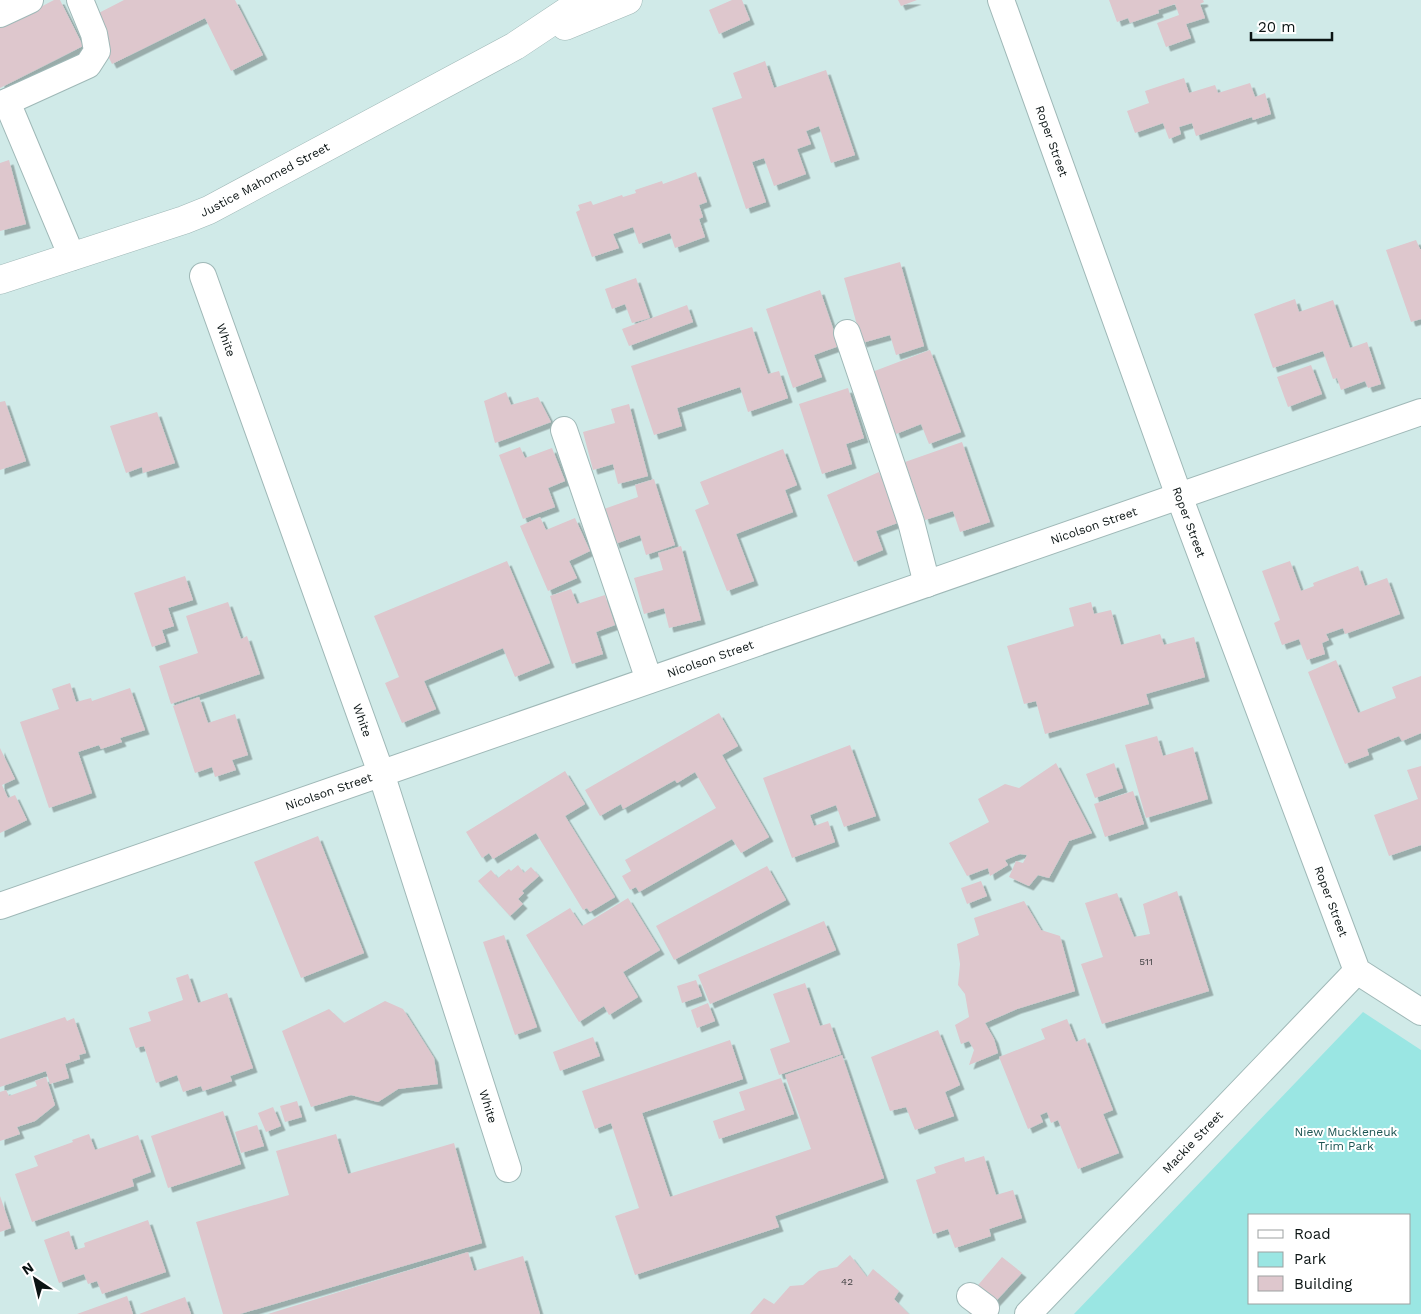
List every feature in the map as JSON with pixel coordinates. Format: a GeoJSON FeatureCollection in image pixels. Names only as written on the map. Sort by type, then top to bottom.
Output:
{"type":"FeatureCollection","features":[{"type":"Feature","properties":{"kind":"main road","name":"Justice Mahomed Street"},"geometry":{"type":"LineString","coordinates":[[0,280],[184,220],[209,210],[515,46],[584,0]]}},
{"type":"Feature","properties":{"kind":"main road","name":"Justice Mahomed Street"},"geometry":{"type":"LineString","coordinates":[[515,46],[628,0]]}},
{"type":"Feature","properties":{"kind":"street"},"geometry":{"type":"LineString","coordinates":[[0,14],[30,0]]}},
{"type":"Feature","properties":{"kind":"street"},"geometry":{"type":"LineString","coordinates":[[72,257],[4,104],[88,65],[97,52],[94,34],[80,0]]}},
{"type":"Feature","properties":{"kind":"street","name":"Roper Street"},"geometry":{"type":"LineString","coordinates":[[1001,0],[1179,496],[1357,971]]}},
{"type":"Feature","properties":{"kind":"street","name":"White"},"geometry":{"type":"LineString","coordinates":[[203,276],[381,773],[508,1169]]}},
{"type":"Feature","properties":{"kind":"street"},"geometry":{"type":"LineString","coordinates":[[847,333],[911,522],[927,584]]}},
{"type":"Feature","properties":{"kind":"street","name":"Nicolson Street"},"geometry":{"type":"LineString","coordinates":[[0,906],[1421,412]]}},
{"type":"Feature","properties":{"kind":"street"},"geometry":{"type":"LineString","coordinates":[[564,430],[649,680]]}},
{"type":"Feature","properties":{"kind":"street"},"geometry":{"type":"LineString","coordinates":[[1357,971],[1421,1012]]}},
{"type":"Feature","properties":{"kind":"street","name":"Mackie Street"},"geometry":{"type":"LineString","coordinates":[[1028,1314],[1357,971]]}},
{"type":"Feature","properties":{"kind":"green space","name":"Niew Muckleneuk Trim Park"},"geometry":{"type":"Polygon","coordinates":[[[1363,1012],[1421,1050],[1421,1314],[1074,1314],[1363,1012]]]}},
{"type":"Feature","properties":{"kind":"building"},"geometry":{"type":"Polygon","coordinates":[[[54,0],[60,0],[83,46],[0,88],[0,28],[54,0]]]}},
{"type":"Feature","properties":{"kind":"building"},"geometry":{"type":"Polygon","coordinates":[[[124,0],[235,0],[263,55],[231,71],[205,18],[112,64],[89,18],[124,0]]]}},
{"type":"Feature","properties":{"kind":"building"},"geometry":{"type":"Polygon","coordinates":[[[732,0],[742,0],[750,20],[719,34],[709,10],[732,0]]]}},
{"type":"Feature","properties":{"kind":"building"},"geometry":{"type":"Polygon","coordinates":[[[898,0],[917,0],[901,6],[898,0]]]}},
{"type":"Feature","properties":{"kind":"building"},"geometry":{"type":"Polygon","coordinates":[[[1109,0],[1203,0],[1204,2],[1200,4],[1205,18],[1186,24],[1191,38],[1166,47],[1157,23],[1179,15],[1175,4],[1158,10],[1159,13],[1130,23],[1128,18],[1117,22],[1109,0]]]}},
{"type":"Feature","properties":{"kind":"building"},"geometry":{"type":"Polygon","coordinates":[[[765,61],[774,88],[826,70],[855,155],[831,163],[819,126],[806,131],[811,144],[797,149],[806,174],[774,186],[764,158],[752,162],[766,202],[746,209],[712,108],[742,98],[733,73],[765,61]]]}},
{"type":"Feature","properties":{"kind":"building"},"geometry":{"type":"Polygon","coordinates":[[[1184,78],[1189,93],[1215,85],[1218,93],[1250,83],[1255,97],[1265,93],[1271,114],[1253,120],[1252,117],[1196,136],[1192,123],[1179,127],[1181,134],[1169,139],[1163,123],[1135,133],[1127,111],[1149,103],[1145,91],[1184,78]]]}},
{"type":"Feature","properties":{"kind":"building"},"geometry":{"type":"Polygon","coordinates":[[[9,160],[26,224],[0,231],[0,163],[9,160]]]}},
{"type":"Feature","properties":{"kind":"building"},"geometry":{"type":"Polygon","coordinates":[[[696,172],[707,202],[699,205],[703,217],[699,219],[705,237],[675,248],[670,233],[639,244],[633,227],[613,234],[619,248],[592,257],[576,212],[580,210],[578,205],[591,201],[593,205],[622,195],[623,197],[636,193],[635,190],[662,181],[663,184],[696,172]]]}},
{"type":"Feature","properties":{"kind":"building"},"geometry":{"type":"Polygon","coordinates":[[[1416,240],[1421,249],[1421,319],[1411,322],[1386,250],[1416,240]]]}},
{"type":"Feature","properties":{"kind":"building"},"geometry":{"type":"Polygon","coordinates":[[[900,262],[924,346],[896,355],[890,335],[862,343],[844,278],[900,262]]]}},
{"type":"Feature","properties":{"kind":"building"},"geometry":{"type":"Polygon","coordinates":[[[636,278],[650,318],[632,323],[625,304],[612,309],[605,289],[636,278]]]}},
{"type":"Feature","properties":{"kind":"building"},"geometry":{"type":"Polygon","coordinates":[[[820,290],[839,346],[814,355],[822,377],[793,388],[766,309],[820,290]]]}},
{"type":"Feature","properties":{"kind":"building"},"geometry":{"type":"Polygon","coordinates":[[[1295,299],[1299,312],[1333,300],[1350,348],[1367,342],[1381,384],[1368,388],[1365,381],[1341,390],[1337,378],[1333,379],[1323,351],[1273,368],[1254,314],[1295,299]]]}},
{"type":"Feature","properties":{"kind":"building"},"geometry":{"type":"Polygon","coordinates":[[[687,305],[693,322],[629,346],[622,329],[687,305]]]}},
{"type":"Feature","properties":{"kind":"building"},"geometry":{"type":"Polygon","coordinates":[[[752,327],[768,374],[779,371],[788,398],[748,412],[740,387],[677,408],[682,426],[654,435],[631,366],[752,327]]]}},
{"type":"Feature","properties":{"kind":"building"},"geometry":{"type":"Polygon","coordinates":[[[930,350],[961,432],[929,444],[921,424],[896,434],[872,372],[930,350]]]}},
{"type":"Feature","properties":{"kind":"building"},"geometry":{"type":"Polygon","coordinates":[[[1311,365],[1322,394],[1288,407],[1277,377],[1311,365]]]}},
{"type":"Feature","properties":{"kind":"building"},"geometry":{"type":"Polygon","coordinates":[[[848,388],[864,438],[846,444],[852,464],[822,474],[799,404],[848,388]]]}},
{"type":"Feature","properties":{"kind":"building"},"geometry":{"type":"Polygon","coordinates":[[[506,392],[511,405],[538,397],[551,422],[495,443],[484,401],[506,392]]]}},
{"type":"Feature","properties":{"kind":"building"},"geometry":{"type":"Polygon","coordinates":[[[5,401],[26,461],[0,470],[0,402],[5,401]]]}},
{"type":"Feature","properties":{"kind":"building"},"geometry":{"type":"Polygon","coordinates":[[[629,404],[648,476],[618,484],[613,464],[593,470],[583,432],[615,423],[611,409],[629,404]]]}},
{"type":"Feature","properties":{"kind":"building"},"geometry":{"type":"Polygon","coordinates":[[[157,412],[175,463],[143,473],[142,467],[126,473],[110,426],[157,412]]]}},
{"type":"Feature","properties":{"kind":"building"},"geometry":{"type":"Polygon","coordinates":[[[962,442],[990,522],[960,532],[953,511],[925,520],[905,462],[962,442]]]}},
{"type":"Feature","properties":{"kind":"building"},"geometry":{"type":"Polygon","coordinates":[[[520,447],[525,458],[552,448],[565,481],[548,488],[555,507],[523,519],[499,455],[520,447]]]}},
{"type":"Feature","properties":{"kind":"building"},"geometry":{"type":"Polygon","coordinates":[[[783,449],[797,485],[785,490],[793,512],[736,534],[754,581],[727,591],[695,510],[709,504],[700,482],[783,449]]]}},
{"type":"Feature","properties":{"kind":"building"},"geometry":{"type":"Polygon","coordinates":[[[879,472],[900,522],[876,531],[883,550],[854,562],[827,495],[879,472]]]}},
{"type":"Feature","properties":{"kind":"building"},"geometry":{"type":"Polygon","coordinates":[[[654,479],[675,545],[646,555],[640,535],[615,544],[604,509],[638,497],[635,485],[654,479]]]}},
{"type":"Feature","properties":{"kind":"building"},"geometry":{"type":"Polygon","coordinates":[[[540,517],[546,530],[575,518],[590,551],[569,561],[577,578],[548,591],[520,526],[540,517]]]}},
{"type":"Feature","properties":{"kind":"building"},"geometry":{"type":"Polygon","coordinates":[[[681,546],[701,620],[669,628],[664,608],[644,614],[634,578],[663,570],[658,553],[681,546]]]}},
{"type":"Feature","properties":{"kind":"building"},"geometry":{"type":"Polygon","coordinates":[[[507,561],[550,663],[515,677],[503,648],[424,681],[436,709],[402,723],[385,683],[399,677],[374,616],[507,561]]]}},
{"type":"Feature","properties":{"kind":"building"},"geometry":{"type":"Polygon","coordinates":[[[1290,561],[1301,591],[1314,586],[1313,583],[1358,566],[1365,586],[1387,578],[1400,614],[1345,634],[1343,628],[1326,634],[1329,640],[1322,643],[1325,654],[1307,660],[1299,639],[1282,645],[1274,623],[1280,620],[1262,571],[1290,561]]]}},
{"type":"Feature","properties":{"kind":"building"},"geometry":{"type":"Polygon","coordinates":[[[185,576],[193,600],[168,608],[174,626],[162,630],[166,642],[152,647],[134,593],[185,576]]]}},
{"type":"Feature","properties":{"kind":"building"},"geometry":{"type":"Polygon","coordinates":[[[571,589],[577,604],[605,595],[615,625],[596,632],[603,654],[572,664],[550,596],[571,589]]]}},
{"type":"Feature","properties":{"kind":"building"},"geometry":{"type":"Polygon","coordinates":[[[228,602],[241,639],[247,636],[260,674],[171,704],[159,666],[198,653],[186,616],[228,602]]]}},
{"type":"Feature","properties":{"kind":"building"},"geometry":{"type":"Polygon","coordinates":[[[1091,602],[1094,614],[1111,610],[1121,645],[1160,634],[1164,645],[1194,637],[1205,677],[1146,694],[1149,704],[1045,734],[1036,701],[1024,704],[1007,646],[1074,626],[1069,608],[1091,602]]]}},
{"type":"Feature","properties":{"kind":"building"},"geometry":{"type":"Polygon","coordinates":[[[1336,660],[1358,713],[1396,698],[1392,687],[1421,676],[1421,733],[1402,741],[1399,736],[1367,749],[1369,755],[1345,764],[1308,672],[1336,660]]]}},
{"type":"Feature","properties":{"kind":"building"},"geometry":{"type":"Polygon","coordinates":[[[70,683],[76,702],[91,698],[92,701],[130,688],[145,730],[120,738],[122,742],[101,749],[99,745],[78,752],[92,793],[49,808],[20,722],[59,709],[52,689],[70,683]]]}},
{"type":"Feature","properties":{"kind":"building"},"geometry":{"type":"Polygon","coordinates":[[[199,697],[208,723],[235,714],[248,755],[232,760],[236,770],[215,777],[212,767],[195,773],[173,706],[199,697]]]}},
{"type":"Feature","properties":{"kind":"building"},"geometry":{"type":"Polygon","coordinates":[[[719,713],[738,746],[722,755],[769,837],[741,853],[732,839],[639,892],[636,887],[630,890],[622,876],[631,871],[625,860],[716,808],[695,772],[677,783],[675,780],[623,809],[621,804],[600,816],[585,790],[719,713]]]}},
{"type":"Feature","properties":{"kind":"building"},"geometry":{"type":"Polygon","coordinates":[[[1157,736],[1163,756],[1193,747],[1208,799],[1146,818],[1125,745],[1157,736]]]}},
{"type":"Feature","properties":{"kind":"building"},"geometry":{"type":"Polygon","coordinates":[[[850,745],[876,816],[844,827],[836,805],[810,815],[814,826],[828,821],[835,842],[792,858],[763,778],[850,745]]]}},
{"type":"Feature","properties":{"kind":"building"},"geometry":{"type":"Polygon","coordinates":[[[0,748],[15,779],[2,785],[8,798],[15,795],[27,820],[0,833],[0,748]]]}},
{"type":"Feature","properties":{"kind":"building"},"geometry":{"type":"Polygon","coordinates":[[[1056,763],[1092,833],[1069,841],[1049,878],[1038,875],[1029,886],[1009,877],[1016,861],[1023,863],[1027,855],[1020,854],[1005,860],[1008,865],[990,876],[988,868],[967,876],[949,843],[989,822],[978,799],[1005,784],[1019,788],[1056,763]]]}},
{"type":"Feature","properties":{"kind":"building"},"geometry":{"type":"Polygon","coordinates":[[[1114,763],[1123,788],[1095,798],[1086,774],[1114,763]]]}},
{"type":"Feature","properties":{"kind":"building"},"geometry":{"type":"Polygon","coordinates":[[[1421,766],[1421,845],[1389,856],[1374,815],[1418,799],[1407,770],[1421,766]]]}},
{"type":"Feature","properties":{"kind":"building"},"geometry":{"type":"Polygon","coordinates":[[[565,771],[585,804],[565,816],[615,897],[590,912],[587,908],[583,910],[536,833],[493,859],[489,853],[482,858],[466,832],[565,771]]]}},
{"type":"Feature","properties":{"kind":"building"},"geometry":{"type":"Polygon","coordinates":[[[1133,791],[1144,824],[1105,837],[1094,804],[1133,791]]]}},
{"type":"Feature","properties":{"kind":"building"},"geometry":{"type":"Polygon","coordinates":[[[318,836],[364,953],[301,978],[254,862],[318,836]]]}},
{"type":"Feature","properties":{"kind":"building"},"geometry":{"type":"Polygon","coordinates":[[[518,865],[524,873],[531,867],[539,876],[522,891],[524,893],[518,899],[523,904],[510,916],[478,881],[491,870],[498,878],[509,869],[511,871],[518,865]]]}},
{"type":"Feature","properties":{"kind":"building"},"geometry":{"type":"Polygon","coordinates":[[[767,866],[786,900],[674,960],[656,926],[767,866]]]}},
{"type":"Feature","properties":{"kind":"building"},"geometry":{"type":"Polygon","coordinates":[[[981,881],[987,896],[967,904],[961,888],[981,881]]]}},
{"type":"Feature","properties":{"kind":"building"},"geometry":{"type":"Polygon","coordinates":[[[1177,891],[1209,991],[1102,1024],[1081,964],[1103,957],[1085,903],[1117,893],[1134,937],[1150,934],[1143,904],[1177,891]]]}},
{"type":"Feature","properties":{"kind":"building"},"geometry":{"type":"Polygon","coordinates":[[[628,898],[660,950],[623,972],[638,997],[609,1015],[604,1006],[579,1022],[526,935],[570,908],[582,926],[628,898]]]}},
{"type":"Feature","properties":{"kind":"building"},"geometry":{"type":"Polygon","coordinates":[[[1024,901],[1041,930],[1060,936],[1075,991],[1017,1009],[985,1023],[994,1039],[998,1053],[969,1065],[974,1050],[969,1041],[961,1044],[955,1025],[969,1017],[965,994],[958,985],[960,964],[957,944],[979,935],[974,918],[1024,901]]]}},
{"type":"Feature","properties":{"kind":"building"},"geometry":{"type":"Polygon","coordinates":[[[824,921],[836,950],[710,1004],[698,975],[824,921]]]}},
{"type":"Feature","properties":{"kind":"building"},"geometry":{"type":"Polygon","coordinates":[[[504,935],[537,1027],[515,1035],[483,942],[504,935]]]}},
{"type":"Feature","properties":{"kind":"building"},"geometry":{"type":"Polygon","coordinates":[[[188,974],[198,1003],[227,993],[253,1068],[230,1076],[232,1081],[203,1091],[201,1086],[183,1092],[177,1075],[156,1083],[144,1046],[136,1048],[129,1028],[151,1021],[148,1012],[183,1000],[176,978],[188,974]]]}},
{"type":"Feature","properties":{"kind":"building"},"geometry":{"type":"Polygon","coordinates":[[[696,980],[702,996],[682,1003],[677,986],[696,980]]]}},
{"type":"Feature","properties":{"kind":"building"},"geometry":{"type":"Polygon","coordinates":[[[805,983],[820,1026],[830,1023],[841,1054],[779,1075],[770,1049],[790,1042],[773,994],[805,983]]]}},
{"type":"Feature","properties":{"kind":"building"},"geometry":{"type":"Polygon","coordinates":[[[385,1001],[403,1009],[434,1058],[438,1084],[398,1089],[378,1102],[351,1095],[311,1107],[282,1031],[329,1009],[344,1023],[385,1001]]]}},
{"type":"Feature","properties":{"kind":"building"},"geometry":{"type":"Polygon","coordinates":[[[708,1003],[715,1021],[697,1028],[691,1010],[708,1003]]]}},
{"type":"Feature","properties":{"kind":"building"},"geometry":{"type":"Polygon","coordinates":[[[65,1017],[67,1021],[74,1018],[86,1053],[79,1055],[80,1059],[65,1064],[69,1078],[50,1084],[46,1071],[0,1087],[0,1039],[65,1017]]]}},
{"type":"Feature","properties":{"kind":"building"},"geometry":{"type":"Polygon","coordinates":[[[1067,1019],[1076,1042],[1085,1038],[1113,1110],[1103,1114],[1119,1153],[1078,1169],[1058,1120],[1051,1123],[1047,1112],[1040,1115],[1043,1122],[1028,1129],[999,1057],[1045,1039],[1041,1029],[1067,1019]]]}},
{"type":"Feature","properties":{"kind":"building"},"geometry":{"type":"Polygon","coordinates":[[[938,1030],[960,1085],[945,1092],[954,1116],[915,1130],[906,1107],[890,1111],[871,1057],[938,1030]]]}},
{"type":"Feature","properties":{"kind":"building"},"geometry":{"type":"Polygon","coordinates":[[[593,1037],[600,1056],[560,1071],[553,1052],[593,1037]]]}},
{"type":"Feature","properties":{"kind":"building"},"geometry":{"type":"Polygon","coordinates":[[[730,1040],[743,1079],[642,1113],[670,1197],[811,1149],[785,1075],[842,1055],[884,1178],[775,1216],[779,1227],[635,1275],[615,1216],[639,1208],[611,1123],[595,1129],[582,1091],[730,1040]]]}},
{"type":"Feature","properties":{"kind":"building"},"geometry":{"type":"Polygon","coordinates":[[[46,1077],[55,1105],[35,1121],[17,1127],[20,1134],[0,1141],[0,1092],[6,1090],[9,1096],[37,1086],[35,1081],[46,1077]]]}},
{"type":"Feature","properties":{"kind":"building"},"geometry":{"type":"Polygon","coordinates":[[[781,1078],[794,1114],[719,1139],[713,1121],[745,1110],[739,1092],[781,1078]]]}},
{"type":"Feature","properties":{"kind":"building"},"geometry":{"type":"Polygon","coordinates":[[[297,1101],[302,1117],[285,1122],[280,1106],[297,1101]]]}},
{"type":"Feature","properties":{"kind":"building"},"geometry":{"type":"Polygon","coordinates":[[[273,1107],[281,1126],[266,1132],[258,1113],[273,1107]]]}},
{"type":"Feature","properties":{"kind":"building"},"geometry":{"type":"Polygon","coordinates":[[[223,1111],[241,1164],[168,1188],[151,1136],[223,1111]]]}},
{"type":"Feature","properties":{"kind":"building"},"geometry":{"type":"Polygon","coordinates":[[[257,1125],[264,1146],[241,1153],[235,1132],[257,1125]]]}},
{"type":"Feature","properties":{"kind":"building"},"geometry":{"type":"Polygon","coordinates":[[[89,1134],[95,1150],[138,1135],[151,1172],[132,1179],[134,1186],[32,1222],[15,1174],[38,1166],[34,1156],[89,1134]]]}},
{"type":"Feature","properties":{"kind":"building"},"geometry":{"type":"Polygon","coordinates":[[[336,1134],[348,1174],[454,1143],[482,1243],[240,1314],[223,1314],[196,1222],[289,1195],[276,1151],[336,1134]]]}},
{"type":"Feature","properties":{"kind":"building"},"geometry":{"type":"Polygon","coordinates":[[[984,1156],[996,1195],[1013,1190],[1022,1218],[989,1229],[991,1236],[955,1248],[948,1229],[933,1234],[916,1180],[936,1173],[934,1167],[964,1157],[965,1162],[984,1156]]]}},
{"type":"Feature","properties":{"kind":"building"},"geometry":{"type":"Polygon","coordinates":[[[0,1196],[11,1228],[0,1232],[0,1196]]]}},
{"type":"Feature","properties":{"kind":"building"},"geometry":{"type":"Polygon","coordinates":[[[148,1220],[166,1272],[102,1294],[97,1281],[88,1284],[84,1274],[59,1283],[44,1240],[69,1231],[75,1250],[85,1247],[84,1243],[148,1220]]]}},
{"type":"Feature","properties":{"kind":"building"},"geometry":{"type":"Polygon","coordinates":[[[468,1252],[474,1271],[523,1256],[540,1314],[268,1314],[468,1252]]]}},
{"type":"Feature","properties":{"kind":"building"},"geometry":{"type":"Polygon","coordinates":[[[850,1255],[867,1277],[873,1269],[899,1291],[894,1299],[909,1314],[750,1314],[764,1298],[774,1304],[790,1286],[803,1285],[819,1271],[837,1267],[850,1255]]]}},
{"type":"Feature","properties":{"kind":"building"},"geometry":{"type":"Polygon","coordinates":[[[1002,1257],[1022,1273],[984,1314],[970,1314],[962,1304],[1002,1257]]]}},
{"type":"Feature","properties":{"kind":"building"},"geometry":{"type":"Polygon","coordinates":[[[127,1296],[133,1314],[77,1314],[127,1296]]]}},
{"type":"Feature","properties":{"kind":"building"},"geometry":{"type":"Polygon","coordinates":[[[185,1297],[191,1314],[139,1314],[185,1297]]]}}]}
